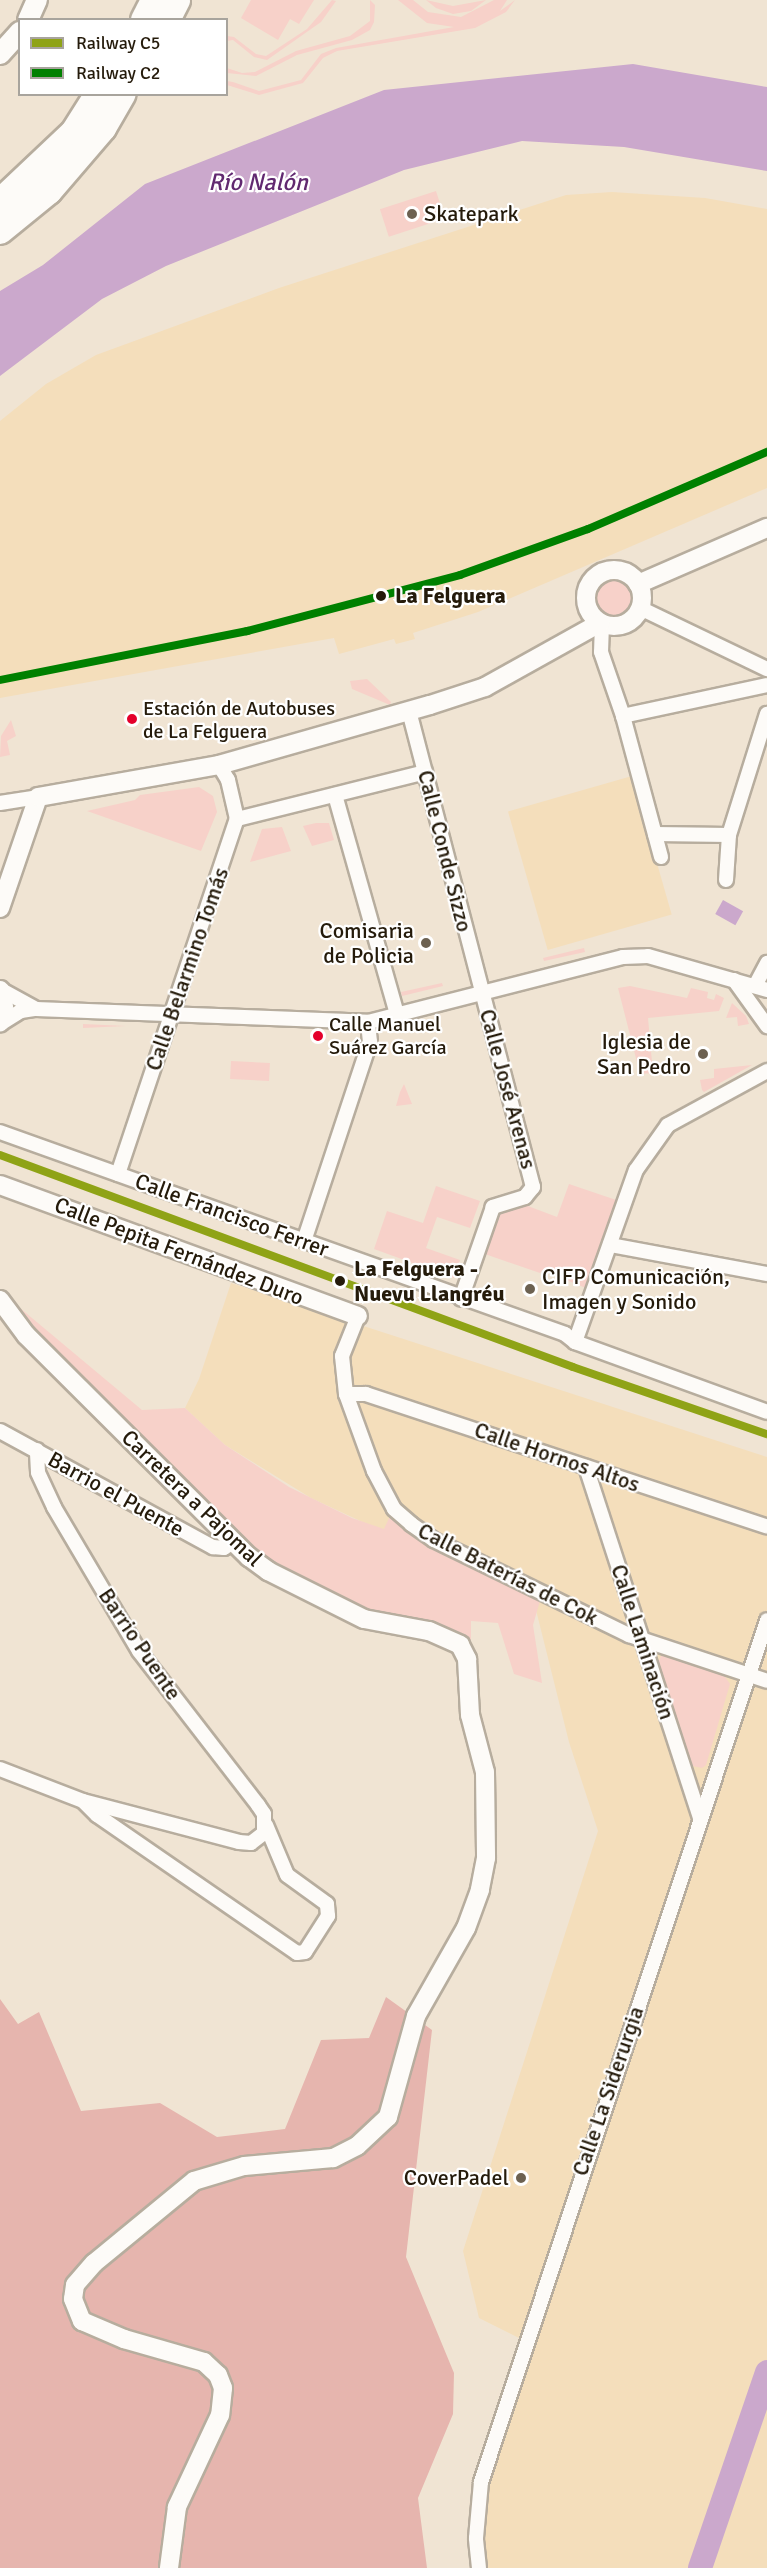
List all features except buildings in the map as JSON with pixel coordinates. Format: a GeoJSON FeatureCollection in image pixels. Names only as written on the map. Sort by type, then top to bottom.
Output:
{"type":"FeatureCollection","features":[{"type":"Feature","properties":{"kind":"highway"},"geometry":{"type":"LineString","coordinates":[[145,18],[154,0]]}},
{"type":"Feature","properties":{"kind":"highway"},"geometry":{"type":"LineString","coordinates":[[168,18],[177,0]]}},
{"type":"Feature","properties":{"kind":"highway"},"geometry":{"type":"LineString","coordinates":[[0,202],[74,132],[97,96]]}},
{"type":"Feature","properties":{"kind":"highway"},"geometry":{"type":"LineString","coordinates":[[0,231],[48,191],[103,128],[122,96]]}},
{"type":"Feature","properties":{"kind":"main road"},"geometry":{"type":"LineString","coordinates":[[29,18],[37,0]]}},
{"type":"Feature","properties":{"kind":"main road"},"geometry":{"type":"LineString","coordinates":[[0,54],[18,34]]}},
{"type":"Feature","properties":{"kind":"street"},"geometry":{"type":"LineString","coordinates":[[638,584],[767,528]]}},
{"type":"Feature","properties":{"kind":"street"},"geometry":{"type":"LineString","coordinates":[[545,654],[580,622],[587,607],[589,586],[603,572],[615,570],[629,574],[638,584],[640,608],[631,621],[618,626],[601,623],[587,607]]}},
{"type":"Feature","properties":{"kind":"street"},"geometry":{"type":"LineString","coordinates":[[624,716],[762,685],[763,667],[640,608]]}},
{"type":"Feature","properties":{"kind":"street"},"geometry":{"type":"LineString","coordinates":[[5,803],[219,765],[409,711],[485,687],[577,639],[601,623]]}},
{"type":"Feature","properties":{"kind":"street"},"geometry":{"type":"LineString","coordinates":[[601,623],[601,652]]}},
{"type":"Feature","properties":{"kind":"street"},"geometry":{"type":"LineString","coordinates":[[577,639],[596,644],[601,652],[624,716],[661,857]]}},
{"type":"Feature","properties":{"kind":"street","name":"Calle Conde Sizzo"},"geometry":{"type":"LineString","coordinates":[[409,711],[481,991]]}},
{"type":"Feature","properties":{"kind":"street"},"geometry":{"type":"LineString","coordinates":[[726,880],[729,835],[767,714]]}},
{"type":"Feature","properties":{"kind":"street"},"geometry":{"type":"LineString","coordinates":[[219,765],[228,780],[237,819],[425,772]]}},
{"type":"Feature","properties":{"kind":"street"},"geometry":{"type":"LineString","coordinates":[[336,795],[397,1014]]}},
{"type":"Feature","properties":{"kind":"street"},"geometry":{"type":"LineString","coordinates":[[0,908],[38,797]]}},
{"type":"Feature","properties":{"kind":"street","name":"Calle Belarmino Tomás"},"geometry":{"type":"LineString","coordinates":[[118,1174],[237,819]]}},
{"type":"Feature","properties":{"kind":"street"},"geometry":{"type":"LineString","coordinates":[[655,834],[729,835]]}},
{"type":"Feature","properties":{"kind":"street"},"geometry":{"type":"LineString","coordinates":[[0,1023],[21,1011],[36,1009],[368,1022],[481,991],[623,957],[648,956],[761,987],[767,963]]}},
{"type":"Feature","properties":{"kind":"street"},"geometry":{"type":"LineString","coordinates":[[734,980],[767,1026]]}},
{"type":"Feature","properties":{"kind":"street"},"geometry":{"type":"LineString","coordinates":[[0,990],[21,1004],[36,1009]]}},
{"type":"Feature","properties":{"kind":"street"},"geometry":{"type":"LineString","coordinates":[[0,990],[4,1007],[0,1023]]}},
{"type":"Feature","properties":{"kind":"street","name":"Calle José Arenas"},"geometry":{"type":"LineString","coordinates":[[461,1299],[493,1207],[530,1195],[532,1179],[481,991]]}},
{"type":"Feature","properties":{"kind":"street"},"geometry":{"type":"LineString","coordinates":[[304,1241],[370,1042],[368,1022]]}},
{"type":"Feature","properties":{"kind":"street"},"geometry":{"type":"LineString","coordinates":[[575,1342],[636,1170],[668,1125],[767,1071]]}},
{"type":"Feature","properties":{"kind":"street","name":"Calle Francisco Ferrer"},"geometry":{"type":"LineString","coordinates":[[0,1132],[461,1299],[565,1334],[575,1342],[767,1412]]}},
{"type":"Feature","properties":{"kind":"street","name":"Calle Pepita Fernández Duro"},"geometry":{"type":"LineString","coordinates":[[2,1191],[349,1314]]}},
{"type":"Feature","properties":{"kind":"street"},"geometry":{"type":"LineString","coordinates":[[610,1245],[767,1274]]}},
{"type":"Feature","properties":{"kind":"street","name":"Carretera a Pajomal"},"geometry":{"type":"LineString","coordinates":[[0,1300],[26,1335],[233,1542],[268,1571],[364,1619],[436,1633],[465,1651],[470,1715],[485,1772],[486,1858],[480,1890],[466,1928],[416,2016],[393,2106],[376,2132],[333,2158],[244,2166],[194,2181],[94,2264],[75,2285],[74,2305],[82,2321],[124,2339],[204,2362],[218,2375],[223,2388],[220,2415],[177,2507],[169,2568]]}},
{"type":"Feature","properties":{"kind":"street","name":"Calle Baterías de Cok"},"geometry":{"type":"LineString","coordinates":[[349,1314],[348,1335],[342,1356],[346,1394],[374,1471],[394,1509],[411,1524],[434,1540],[642,1639],[767,1681]]}},
{"type":"Feature","properties":{"kind":"street","name":"Calle Hornos Altos"},"geometry":{"type":"LineString","coordinates":[[346,1394],[366,1394],[767,1527]]}},
{"type":"Feature","properties":{"kind":"street","name":"Barrio el Puente"},"geometry":{"type":"LineString","coordinates":[[0,1431],[213,1547],[225,1548],[233,1542]]}},
{"type":"Feature","properties":{"kind":"street","name":"Barrio Puente"},"geometry":{"type":"LineString","coordinates":[[37,1450],[38,1472],[54,1507],[139,1651],[258,1805],[287,1875],[327,1904],[328,1916],[305,1952],[297,1953],[97,1815],[83,1801]]}},
{"type":"Feature","properties":{"kind":"street","name":"Calle Laminación"},"geometry":{"type":"LineString","coordinates":[[586,1467],[700,1817]]}},
{"type":"Feature","properties":{"kind":"street","name":"Calle La Siderurgia"},"geometry":{"type":"LineString","coordinates":[[479,2568],[477,2538],[481,2482],[767,1620]]}},
{"type":"Feature","properties":{"kind":"street","name":"Barrio Puente"},"geometry":{"type":"LineString","coordinates":[[0,1769],[83,1801],[239,1842],[260,1840],[266,1825]]}},
{"type":"Feature","properties":{"kind":"shaded area"},"geometry":{"type":"Polygon","coordinates":[[[251,0],[314,0],[299,24],[290,19],[278,40],[241,18],[251,0]]]}},
{"type":"Feature","properties":{"kind":"shaded area"},"geometry":{"type":"Polygon","coordinates":[[[332,0],[336,1],[321,22],[267,60],[254,57],[233,40],[228,41],[228,36],[234,37],[256,54],[266,56],[307,29],[332,0]]]}},
{"type":"Feature","properties":{"kind":"shaded area"},"geometry":{"type":"Polygon","coordinates":[[[370,0],[375,5],[374,22],[370,30],[352,40],[297,55],[256,76],[228,73],[228,68],[242,73],[255,72],[296,51],[350,36],[370,21],[370,0]]]}},
{"type":"Feature","properties":{"kind":"shaded area"},"geometry":{"type":"Polygon","coordinates":[[[398,0],[413,0],[428,12],[461,17],[494,0],[507,0],[500,11],[515,0],[506,12],[475,28],[337,51],[323,58],[303,83],[259,95],[228,85],[228,81],[233,82],[259,91],[301,80],[321,54],[336,48],[454,27],[427,23],[398,0]]]}},
{"type":"Feature","properties":{"kind":"shaded area"},"geometry":{"type":"Polygon","coordinates":[[[426,0],[453,6],[486,0],[471,11],[453,14],[436,8],[426,0]]]}},
{"type":"Feature","properties":{"kind":"shaded area","name":"Skatepark"},"geometry":{"type":"Polygon","coordinates":[[[436,191],[445,219],[389,237],[380,209],[436,191]]]}},
{"type":"Feature","properties":{"kind":"shaded area"},"geometry":{"type":"Polygon","coordinates":[[[612,192],[705,198],[767,209],[767,488],[478,612],[413,633],[415,639],[396,644],[394,639],[339,654],[334,638],[0,698],[0,421],[46,384],[96,355],[279,288],[566,195],[612,192]]]}},
{"type":"Feature","properties":{"kind":"shaded area"},"geometry":{"type":"Polygon","coordinates":[[[614,570],[625,572],[634,578],[640,587],[642,598],[640,609],[634,618],[625,624],[614,626],[603,624],[594,618],[588,609],[586,598],[588,587],[594,578],[603,572],[614,570]]]}},
{"type":"Feature","properties":{"kind":"shaded area"},"geometry":{"type":"Polygon","coordinates":[[[367,679],[391,702],[390,705],[352,689],[350,681],[367,679]]]}},
{"type":"Feature","properties":{"kind":"shaded area"},"geometry":{"type":"Polygon","coordinates":[[[11,720],[16,736],[7,741],[10,755],[0,757],[1,736],[11,720]]]}},
{"type":"Feature","properties":{"kind":"shaded area"},"geometry":{"type":"Polygon","coordinates":[[[632,776],[672,914],[548,950],[508,812],[632,776]]]}},
{"type":"Feature","properties":{"kind":"shaded area"},"geometry":{"type":"Polygon","coordinates":[[[199,787],[213,796],[217,812],[201,851],[87,811],[135,800],[140,795],[199,787]]]}},
{"type":"Feature","properties":{"kind":"shaded area"},"geometry":{"type":"Polygon","coordinates":[[[329,823],[334,840],[312,846],[303,826],[329,823]]]}},
{"type":"Feature","properties":{"kind":"shaded area"},"geometry":{"type":"Polygon","coordinates":[[[282,827],[291,851],[250,862],[262,829],[282,827]]]}},
{"type":"Feature","properties":{"kind":"shaded area"},"geometry":{"type":"Polygon","coordinates":[[[584,948],[585,952],[544,961],[543,958],[584,948]]]}},
{"type":"Feature","properties":{"kind":"shaded area"},"geometry":{"type":"Polygon","coordinates":[[[442,983],[443,986],[402,996],[401,992],[442,983]]]}},
{"type":"Feature","properties":{"kind":"shaded area"},"geometry":{"type":"Polygon","coordinates":[[[630,986],[687,998],[691,988],[708,992],[707,998],[714,1000],[716,994],[724,998],[719,1011],[648,1018],[653,1073],[640,1074],[618,988],[630,986]]]}},
{"type":"Feature","properties":{"kind":"shaded area"},"geometry":{"type":"Polygon","coordinates":[[[732,1003],[746,1016],[749,1024],[738,1026],[737,1017],[726,1018],[732,1003]]]}},
{"type":"Feature","properties":{"kind":"shaded area"},"geometry":{"type":"Polygon","coordinates":[[[83,1024],[126,1026],[83,1028],[83,1024]]]}},
{"type":"Feature","properties":{"kind":"shaded area"},"geometry":{"type":"Polygon","coordinates":[[[231,1061],[270,1063],[269,1081],[230,1079],[231,1061]]]}},
{"type":"Feature","properties":{"kind":"shaded area"},"geometry":{"type":"Polygon","coordinates":[[[752,1065],[704,1092],[702,1090],[700,1080],[714,1078],[714,1069],[752,1065]]]}},
{"type":"Feature","properties":{"kind":"shaded area"},"geometry":{"type":"Polygon","coordinates":[[[404,1084],[412,1104],[396,1106],[400,1092],[404,1084]]]}},
{"type":"Feature","properties":{"kind":"shaded area"},"geometry":{"type":"Polygon","coordinates":[[[569,1184],[625,1203],[593,1291],[542,1270],[540,1273],[482,1253],[496,1213],[520,1203],[557,1217],[569,1184]]]}},
{"type":"Feature","properties":{"kind":"shaded area"},"geometry":{"type":"Polygon","coordinates":[[[436,1186],[480,1201],[470,1228],[437,1217],[426,1248],[460,1260],[454,1278],[374,1249],[387,1211],[423,1223],[436,1186]]]}},
{"type":"Feature","properties":{"kind":"shaded area"},"geometry":{"type":"Polygon","coordinates":[[[231,1283],[767,1457],[767,2568],[478,2568],[481,2482],[525,2341],[479,2318],[463,2251],[598,1831],[569,1742],[534,1602],[311,1498],[225,1445],[185,1408],[199,1379],[231,1283]]]}},
{"type":"Feature","properties":{"kind":"shaded area"},"geometry":{"type":"Polygon","coordinates":[[[20,1308],[142,1410],[185,1408],[225,1445],[289,1487],[352,1518],[384,1529],[390,1516],[418,1539],[540,1601],[533,1625],[542,1683],[514,1674],[498,1623],[471,1621],[471,1640],[438,1623],[365,1610],[273,1563],[238,1534],[36,1331],[20,1308]]]}},
{"type":"Feature","properties":{"kind":"shaded area"},"geometry":{"type":"Polygon","coordinates":[[[668,1654],[723,1674],[730,1684],[706,1765],[702,1768],[693,1766],[690,1761],[657,1665],[661,1656],[668,1654]]]}},
{"type":"Feature","properties":{"kind":"shaded area"},"geometry":{"type":"Polygon","coordinates":[[[386,1997],[432,2030],[406,2257],[454,2373],[453,2414],[418,2498],[427,2568],[0,2568],[0,1999],[18,2024],[39,2012],[81,2111],[160,2103],[217,2137],[285,2129],[321,2040],[369,2038],[386,1997]]]}},
{"type":"Feature","properties":{"kind":"water","name":"Río Nalón"},"geometry":{"type":"Polygon","coordinates":[[[633,64],[767,87],[767,171],[624,147],[522,141],[404,170],[166,266],[102,299],[0,376],[0,291],[43,265],[145,184],[384,90],[633,64]]]}},
{"type":"Feature","properties":{"kind":"water"},"geometry":{"type":"Polygon","coordinates":[[[723,900],[743,911],[735,925],[715,914],[723,900]]]}},
{"type":"Feature","properties":{"kind":"waterway"},"geometry":{"type":"LineString","coordinates":[[700,2568],[767,2372]]}},
{"type":"Feature","properties":{"kind":"rail line","name":"C2"},"geometry":{"type":"LineString","coordinates":[[0,680],[247,631],[460,575],[588,529],[767,452]]}},
{"type":"Feature","properties":{"kind":"rail line","name":"C5"},"geometry":{"type":"LineString","coordinates":[[0,1155],[573,1367],[767,1434]]}},
{"type":"Feature","properties":{"kind":"place","name":"Skatepark"},"geometry":{"type":"Point","coordinates":[412,214]}},
{"type":"Feature","properties":{"kind":"place","name":"La Felguera"},"geometry":{"type":"Point","coordinates":[381,596]}},
{"type":"Feature","properties":{"kind":"place","name":"Estación de Autobuses de La Felguera"},"geometry":{"type":"Point","coordinates":[132,719]}},
{"type":"Feature","properties":{"kind":"place","name":"Comisaria de Policia"},"geometry":{"type":"Point","coordinates":[426,943]}},
{"type":"Feature","properties":{"kind":"place","name":"Calle Manuel Suárez García"},"geometry":{"type":"Point","coordinates":[318,1036]}},
{"type":"Feature","properties":{"kind":"place","name":"Iglesia de San Pedro"},"geometry":{"type":"Point","coordinates":[703,1054]}},
{"type":"Feature","properties":{"kind":"place","name":"La Felguera - Nuevu Llangréu"},"geometry":{"type":"Point","coordinates":[340,1281]}},
{"type":"Feature","properties":{"kind":"place","name":"CIFP Comunicación, Imagen y Sonido"},"geometry":{"type":"Point","coordinates":[530,1289]}},
{"type":"Feature","properties":{"kind":"place","name":"CoverPadel"},"geometry":{"type":"Point","coordinates":[521,2178]}}]}
